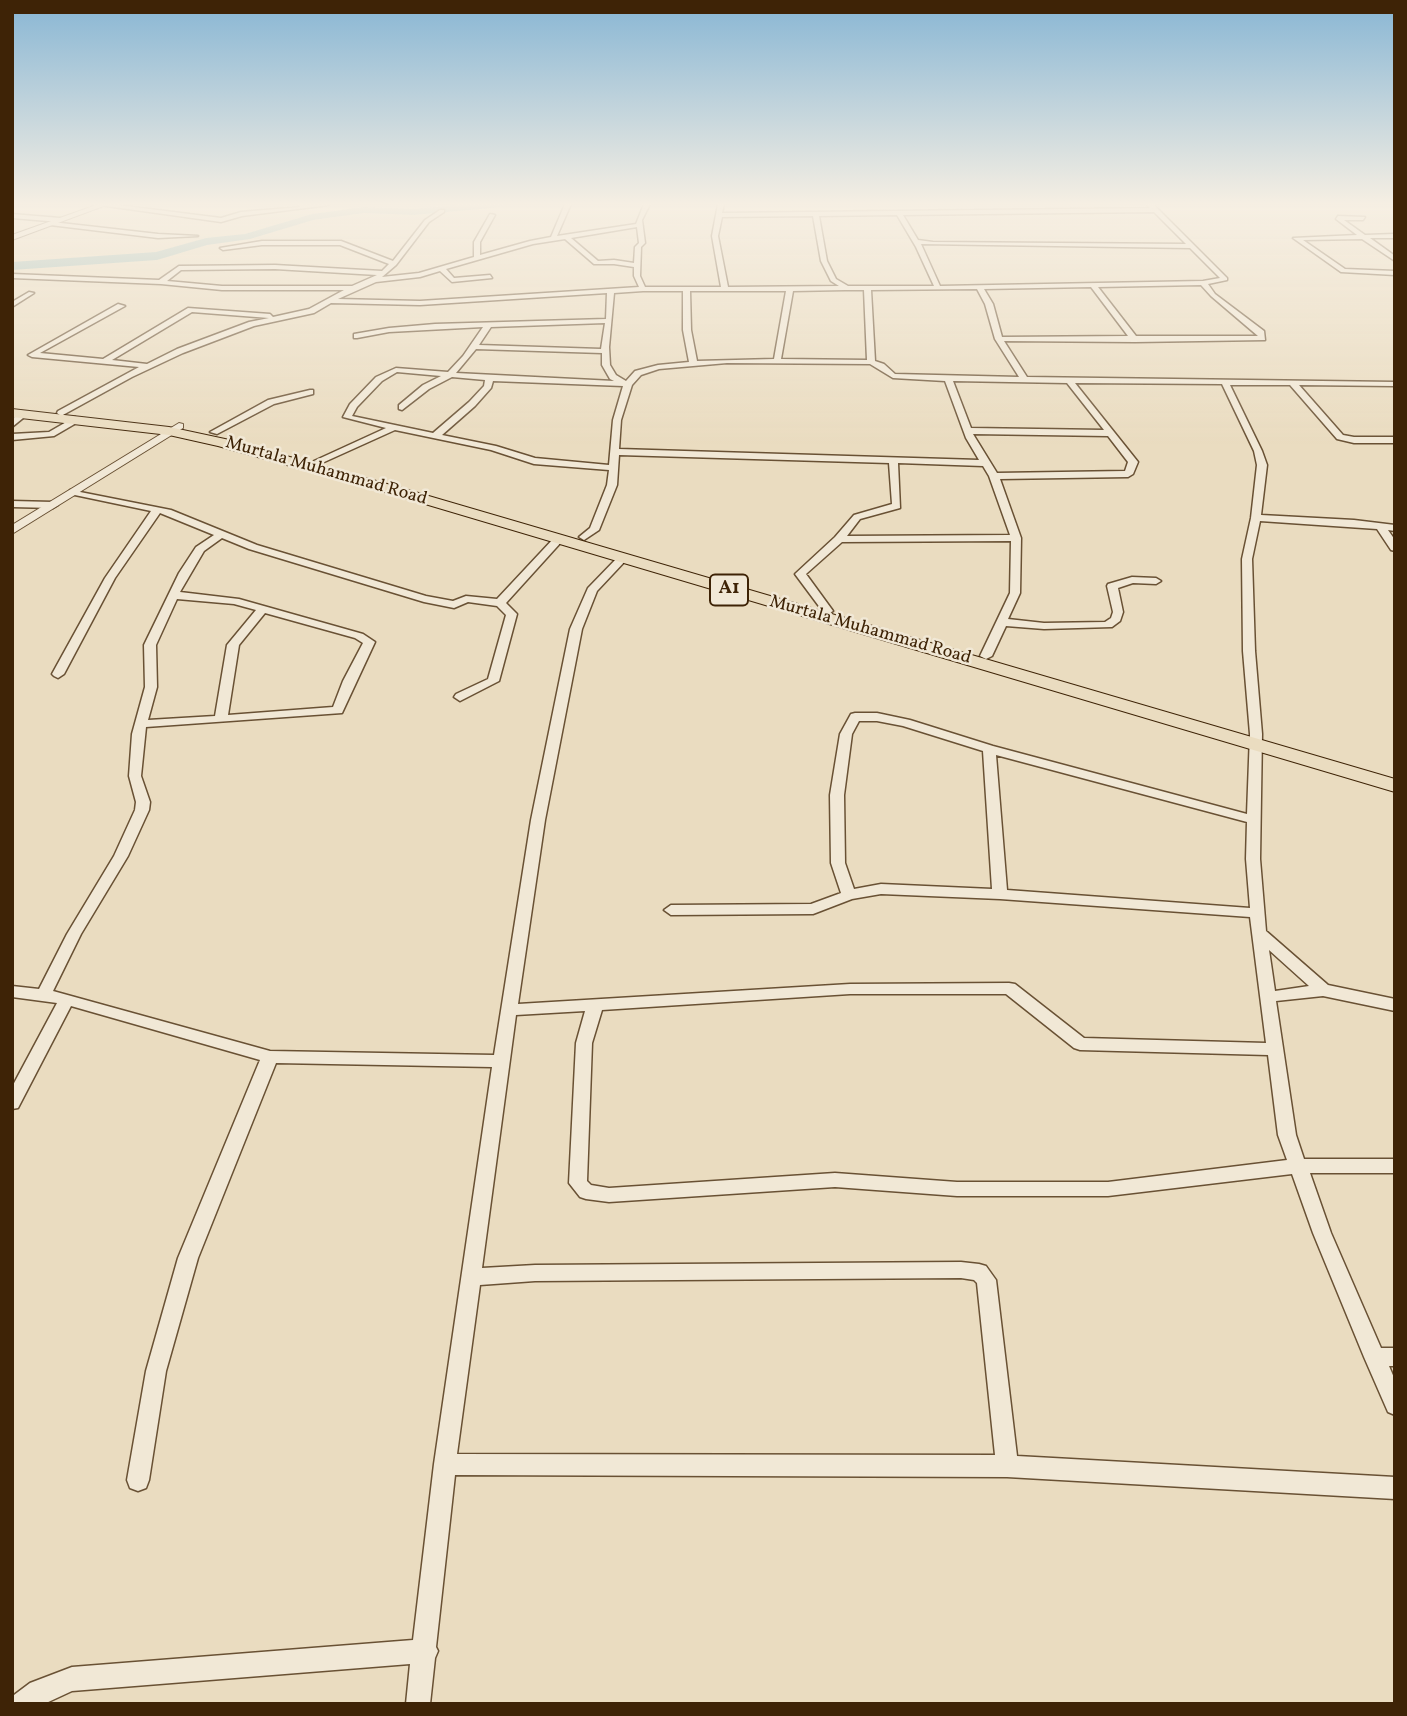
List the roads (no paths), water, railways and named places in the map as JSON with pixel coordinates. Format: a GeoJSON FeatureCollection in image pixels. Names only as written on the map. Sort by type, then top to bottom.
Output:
{"type":"FeatureCollection","features":[{"type":"Feature","properties":{"kind":"highway","name":"A1"},"geometry":{"type":"LineString","coordinates":[[16,412],[66,416]]}},
{"type":"Feature","properties":{"kind":"highway","name":"Murtala Muhammad Road"},"geometry":{"type":"LineString","coordinates":[[66,416],[214,432],[319,461],[500,517],[584,537],[931,645],[986,656],[1395,786]]}},
{"type":"Feature","properties":{"kind":"highway","name":"Murtala Muhammad Road"},"geometry":{"type":"LineString","coordinates":[[174,428],[398,487]]}},
{"type":"Feature","properties":{"kind":"highway","name":"Murtala Muhammad Road"},"geometry":{"type":"LineString","coordinates":[[500,517],[559,539],[623,558],[1256,740],[1395,775]]}},
{"type":"Feature","properties":{"kind":"street"},"geometry":{"type":"LineString","coordinates":[[182,284],[222,288],[353,288]]}},
{"type":"Feature","properties":{"kind":"street"},"geometry":{"type":"LineString","coordinates":[[12,437],[51,434],[66,416],[150,366],[219,335],[312,311],[364,284]]}},
{"type":"Feature","properties":{"kind":"street"},"geometry":{"type":"LineString","coordinates":[[640,284],[643,289]]}},
{"type":"Feature","properties":{"kind":"street"},"geometry":{"type":"LineString","coordinates":[[725,284],[726,288]]}},
{"type":"Feature","properties":{"kind":"street"},"geometry":{"type":"LineString","coordinates":[[819,288],[826,284]]}},
{"type":"Feature","properties":{"kind":"street"},"geometry":{"type":"LineString","coordinates":[[840,284],[848,289]]}},
{"type":"Feature","properties":{"kind":"street"},"geometry":{"type":"LineString","coordinates":[[936,284],[938,288]]}},
{"type":"Feature","properties":{"kind":"street"},"geometry":{"type":"LineString","coordinates":[[332,301],[420,303],[686,288],[867,289],[1186,284]]}},
{"type":"Feature","properties":{"kind":"street"},"geometry":{"type":"LineString","coordinates":[[1189,284],[1213,295]]}},
{"type":"Feature","properties":{"kind":"street"},"geometry":{"type":"LineString","coordinates":[[999,339],[1262,338],[1261,333],[1213,295],[1204,284]]}},
{"type":"Feature","properties":{"kind":"street"},"geometry":{"type":"LineString","coordinates":[[1094,287],[1135,340]]}},
{"type":"Feature","properties":{"kind":"street"},"geometry":{"type":"LineString","coordinates":[[686,288],[687,330],[693,363]]}},
{"type":"Feature","properties":{"kind":"street"},"geometry":{"type":"LineString","coordinates":[[778,362],[790,288]]}},
{"type":"Feature","properties":{"kind":"street"},"geometry":{"type":"LineString","coordinates":[[980,288],[989,304],[999,339],[1025,380]]}},
{"type":"Feature","properties":{"kind":"street"},"geometry":{"type":"LineString","coordinates":[[867,289],[871,362]]}},
{"type":"Feature","properties":{"kind":"street"},"geometry":{"type":"LineString","coordinates":[[611,291],[606,365],[613,377],[628,384]]}},
{"type":"Feature","properties":{"kind":"street"},"geometry":{"type":"LineString","coordinates":[[12,304],[31,293]]}},
{"type":"Feature","properties":{"kind":"street"},"geometry":{"type":"LineString","coordinates":[[121,306],[31,354],[150,366]]}},
{"type":"Feature","properties":{"kind":"street"},"geometry":{"type":"LineString","coordinates":[[104,362],[191,310],[281,317]]}},
{"type":"Feature","properties":{"kind":"street"},"geometry":{"type":"LineString","coordinates":[[357,336],[389,330],[609,321]]}},
{"type":"Feature","properties":{"kind":"street"},"geometry":{"type":"LineString","coordinates":[[402,407],[426,387],[450,374],[488,325]]}},
{"type":"Feature","properties":{"kind":"street"},"geometry":{"type":"LineString","coordinates":[[472,347],[605,351]]}},
{"type":"Feature","properties":{"kind":"street"},"geometry":{"type":"LineString","coordinates":[[584,537],[594,530],[612,485],[617,421],[628,384],[638,373],[658,367],[693,363],[871,362],[893,376],[948,379],[1395,384]]}},
{"type":"Feature","properties":{"kind":"street"},"geometry":{"type":"LineString","coordinates":[[612,468],[534,461],[436,435],[391,429],[347,417],[353,406],[379,379],[392,371],[402,369],[489,379],[628,384]]}},
{"type":"Feature","properties":{"kind":"street"},"geometry":{"type":"LineString","coordinates":[[436,435],[472,404],[488,386],[489,379]]}},
{"type":"Feature","properties":{"kind":"street"},"geometry":{"type":"LineString","coordinates":[[948,379],[967,431],[994,476],[1016,538],[1014,593],[986,656]]}},
{"type":"Feature","properties":{"kind":"street"},"geometry":{"type":"LineString","coordinates":[[994,476],[1128,474],[1133,462],[1069,380]]}},
{"type":"Feature","properties":{"kind":"street"},"geometry":{"type":"LineString","coordinates":[[1224,383],[1258,451],[1262,465],[1248,559],[1249,651],[1256,740],[1253,859],[1259,933],[1287,1135],[1322,1233],[1384,1357],[1395,1405]]}},
{"type":"Feature","properties":{"kind":"street"},"geometry":{"type":"LineString","coordinates":[[1293,384],[1340,437],[1354,440],[1395,440]]}},
{"type":"Feature","properties":{"kind":"street"},"geometry":{"type":"LineString","coordinates":[[214,432],[271,402],[310,392]]}},
{"type":"Feature","properties":{"kind":"street"},"geometry":{"type":"LineString","coordinates":[[12,424],[16,412]]}},
{"type":"Feature","properties":{"kind":"street"},"geometry":{"type":"LineString","coordinates":[[12,530],[174,428]]}},
{"type":"Feature","properties":{"kind":"street"},"geometry":{"type":"LineString","coordinates":[[319,461],[391,429]]}},
{"type":"Feature","properties":{"kind":"street"},"geometry":{"type":"LineString","coordinates":[[967,431],[1110,433]]}},
{"type":"Feature","properties":{"kind":"street"},"geometry":{"type":"LineString","coordinates":[[615,452],[985,463]]}},
{"type":"Feature","properties":{"kind":"street"},"geometry":{"type":"LineString","coordinates":[[828,611],[800,573],[839,539],[858,517],[898,506],[893,461]]}},
{"type":"Feature","properties":{"kind":"street"},"geometry":{"type":"LineString","coordinates":[[72,492],[158,510],[220,535],[424,599],[454,605],[466,599],[500,603],[512,614],[494,681],[460,697]]}},
{"type":"Feature","properties":{"kind":"street"},"geometry":{"type":"LineString","coordinates":[[12,504],[53,505]]}},
{"type":"Feature","properties":{"kind":"street"},"geometry":{"type":"LineString","coordinates":[[58,674],[110,578],[158,510]]}},
{"type":"Feature","properties":{"kind":"street"},"geometry":{"type":"LineString","coordinates":[[1256,518],[1380,526],[1393,537]]}},
{"type":"Feature","properties":{"kind":"street"},"geometry":{"type":"LineString","coordinates":[[44,994],[74,934],[121,856],[142,810],[143,802],[135,775],[141,724],[151,687],[150,645],[200,549],[220,535]]}},
{"type":"Feature","properties":{"kind":"street"},"geometry":{"type":"LineString","coordinates":[[839,539],[1016,538]]}},
{"type":"Feature","properties":{"kind":"street"},"geometry":{"type":"LineString","coordinates":[[500,603],[559,539]]}},
{"type":"Feature","properties":{"kind":"street"},"geometry":{"type":"LineString","coordinates":[[418,1704],[445,1464],[501,1061],[538,820],[576,629],[592,590],[623,558]]}},
{"type":"Feature","properties":{"kind":"street"},"geometry":{"type":"LineString","coordinates":[[1003,622],[1044,626],[1108,625],[1116,619],[1118,612],[1112,586],[1132,580],[1156,581]]}},
{"type":"Feature","properties":{"kind":"street"},"geometry":{"type":"LineString","coordinates":[[141,724],[338,710],[369,642],[359,636],[235,601],[174,595]]}},
{"type":"Feature","properties":{"kind":"street"},"geometry":{"type":"LineString","coordinates":[[221,719],[233,645],[263,609]]}},
{"type":"Feature","properties":{"kind":"street"},"geometry":{"type":"LineString","coordinates":[[849,895],[838,863],[837,796],[846,734],[855,717],[877,717],[906,723],[989,749],[1254,820]]}},
{"type":"Feature","properties":{"kind":"street"},"geometry":{"type":"LineString","coordinates":[[989,749],[1000,894]]}},
{"type":"Feature","properties":{"kind":"street"},"geometry":{"type":"LineString","coordinates":[[671,910],[813,909],[849,895],[881,890],[1000,894],[1257,913]]}},
{"type":"Feature","properties":{"kind":"street"},"geometry":{"type":"LineString","coordinates":[[1259,933],[1323,990]]}},
{"type":"Feature","properties":{"kind":"street"},"geometry":{"type":"LineString","coordinates":[[509,1010],[850,989],[1009,988],[1080,1044],[1275,1049]]}},
{"type":"Feature","properties":{"kind":"street"},"geometry":{"type":"LineString","coordinates":[[1268,997],[1323,990],[1395,1005]]}},
{"type":"Feature","properties":{"kind":"street"},"geometry":{"type":"LineString","coordinates":[[12,991],[67,999],[270,1057],[501,1061]]}},
{"type":"Feature","properties":{"kind":"street"},"geometry":{"type":"LineString","coordinates":[[12,1103],[67,999]]}},
{"type":"Feature","properties":{"kind":"street"},"geometry":{"type":"LineString","coordinates":[[595,1005],[584,1043],[578,1183],[586,1192],[609,1195],[835,1180],[957,1189],[1108,1189],[1299,1166],[1395,1166]]}},
{"type":"Feature","properties":{"kind":"street"},"geometry":{"type":"LineString","coordinates":[[138,1480],[156,1371],[188,1258],[270,1057]]}},
{"type":"Feature","properties":{"kind":"street"},"geometry":{"type":"LineString","coordinates":[[472,1277],[535,1273],[979,1272],[986,1280],[989,1297],[1007,1466]]}},
{"type":"Feature","properties":{"kind":"street"},"geometry":{"type":"LineString","coordinates":[[445,1464],[1007,1466],[1395,1488]]}},
{"type":"Feature","properties":{"kind":"street"},"geometry":{"type":"LineString","coordinates":[[23,1704],[39,1692],[72,1679],[426,1651]]}}]}
